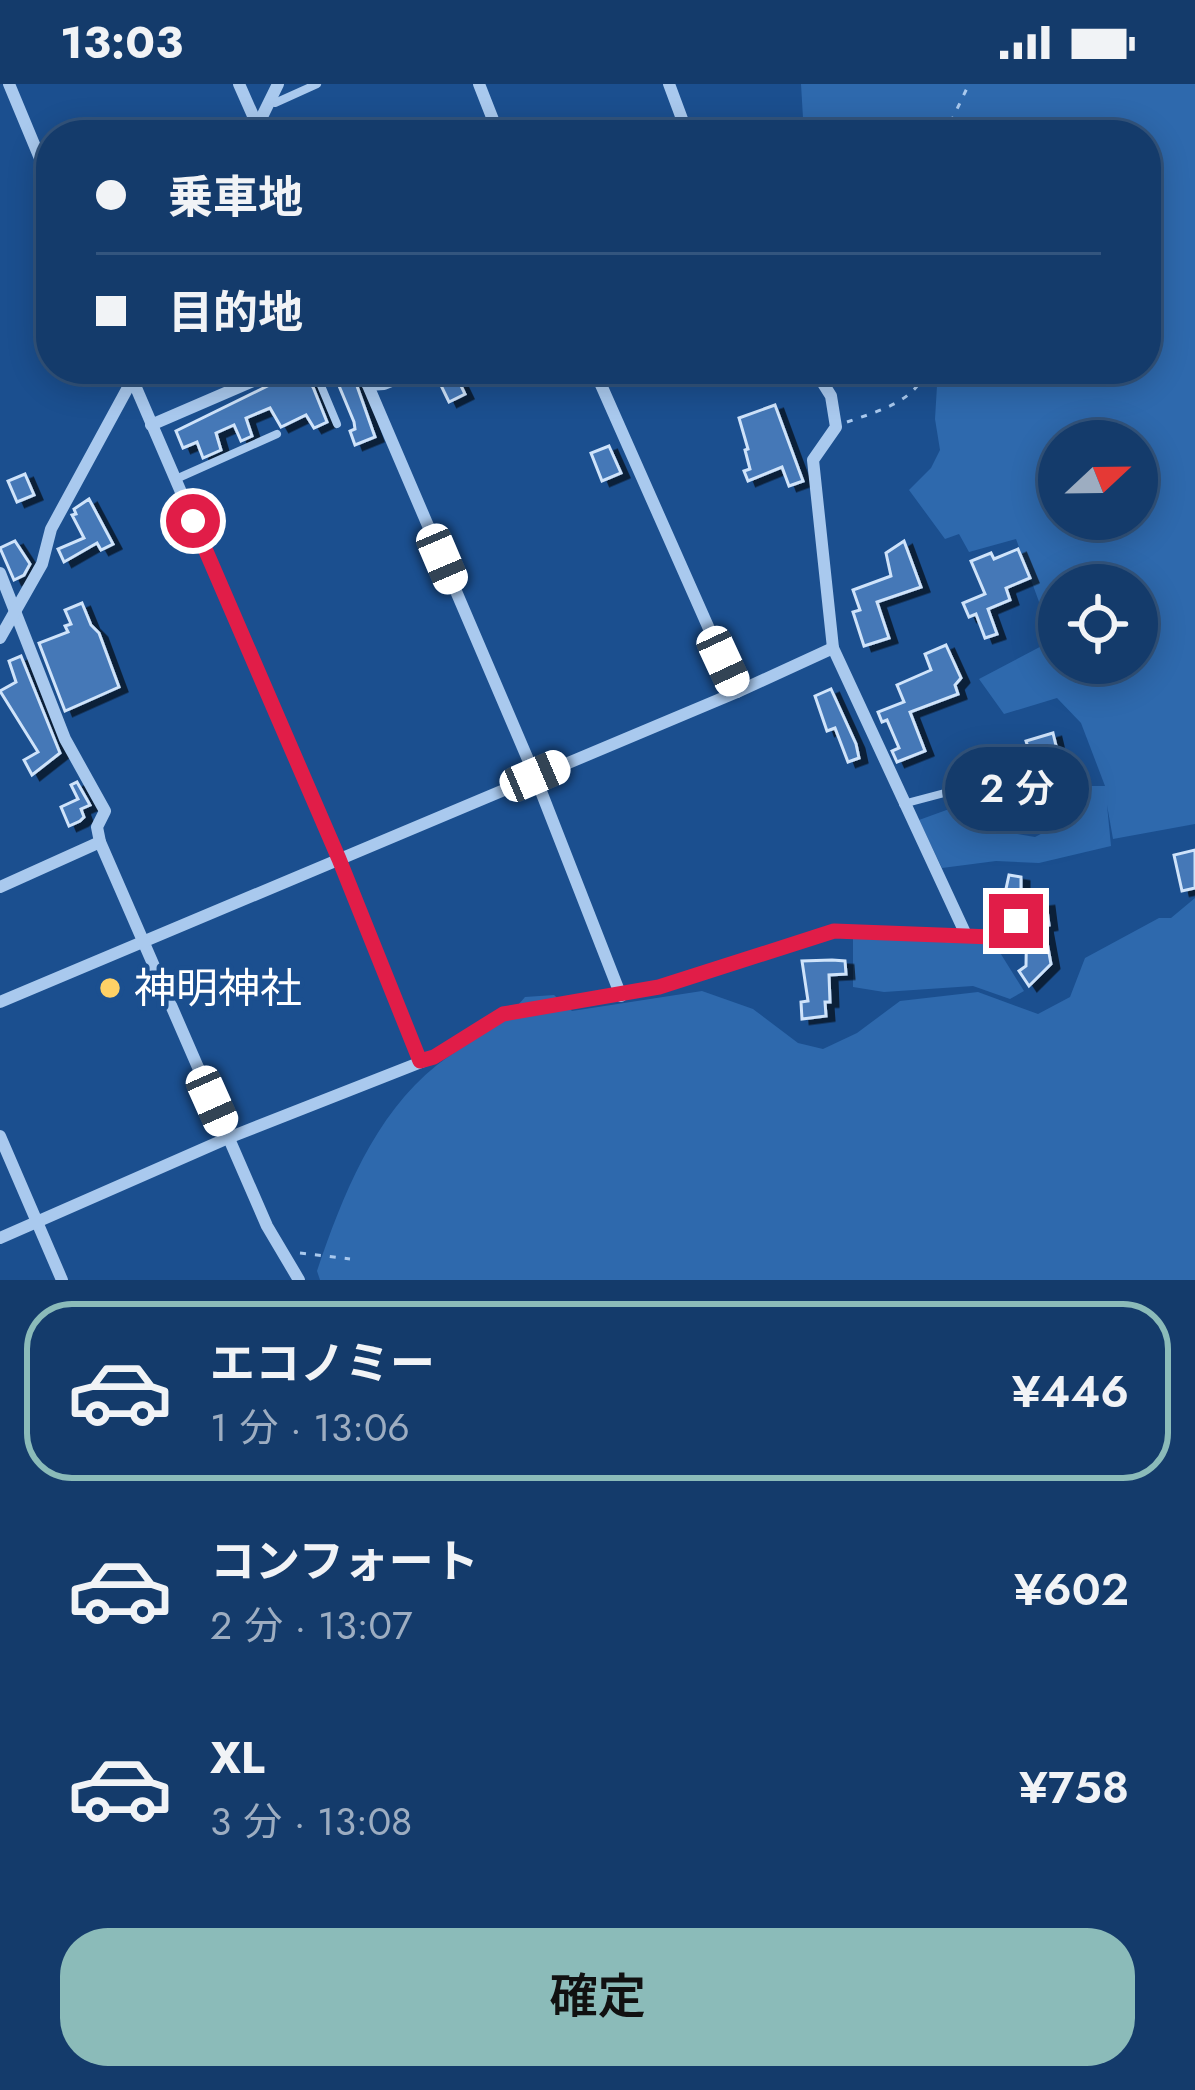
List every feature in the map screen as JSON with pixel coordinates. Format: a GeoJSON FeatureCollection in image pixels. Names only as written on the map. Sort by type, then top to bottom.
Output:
{"type":"FeatureCollection","features":[{"type":"Feature","properties":{"kind":"street"},"geometry":{"type":"LineString","coordinates":[[9,84],[36,149]]}},
{"type":"Feature","properties":{"kind":"street"},"geometry":{"type":"LineString","coordinates":[[239,84],[252,120]]}},
{"type":"Feature","properties":{"kind":"street"},"geometry":{"type":"LineString","coordinates":[[262,120],[278,84]]}},
{"type":"Feature","properties":{"kind":"street"},"geometry":{"type":"LineString","coordinates":[[479,84],[493,120]]}},
{"type":"Feature","properties":{"kind":"street"},"geometry":{"type":"LineString","coordinates":[[669,84],[682,120]]}},
{"type":"Feature","properties":{"kind":"street"},"geometry":{"type":"LineString","coordinates":[[0,638],[42,564],[51,529],[127,384]]}},
{"type":"Feature","properties":{"kind":"street"},"geometry":{"type":"LineString","coordinates":[[137,384],[420,1061]]}},
{"type":"Feature","properties":{"kind":"street"},"geometry":{"type":"LineString","coordinates":[[151,424],[246,384]]}},
{"type":"Feature","properties":{"kind":"street"},"geometry":{"type":"LineString","coordinates":[[384,384],[368,385],[535,776],[620,996]]}},
{"type":"Feature","properties":{"kind":"street"},"geometry":{"type":"LineString","coordinates":[[601,384],[737,692]]}},
{"type":"Feature","properties":{"kind":"street"},"geometry":{"type":"LineString","coordinates":[[0,1238],[229,1138],[434,1057],[503,1014],[620,996],[834,931],[967,937],[833,648],[813,455],[836,427],[831,396],[823,384]]}},
{"type":"Feature","properties":{"kind":"street"},"geometry":{"type":"LineString","coordinates":[[0,573],[65,739],[105,811],[97,827],[100,842],[280,1251],[299,1280]]}},
{"type":"Feature","properties":{"kind":"street"},"geometry":{"type":"LineString","coordinates":[[0,1002],[833,648]]}},
{"type":"Feature","properties":{"kind":"street"},"geometry":{"type":"LineString","coordinates":[[0,887],[100,842]]}},
{"type":"Feature","properties":{"kind":"street"},"geometry":{"type":"LineString","coordinates":[[0,1136],[62,1280]]}},
{"type":"Feature","properties":{"kind":"lane"},"geometry":{"type":"LineString","coordinates":[[270,100],[275,103],[317,84]]}},
{"type":"Feature","properties":{"kind":"lane"},"geometry":{"type":"LineString","coordinates":[[320,384],[337,424]]}},
{"type":"Feature","properties":{"kind":"lane"},"geometry":{"type":"LineString","coordinates":[[174,479],[277,434]]}},
{"type":"Feature","properties":{"kind":"lane"},"geometry":{"type":"LineString","coordinates":[[903,804],[1005,777]]}},
{"type":"Feature","properties":{"kind":"lane"},"geometry":{"type":"LineString","coordinates":[[967,937],[992,937],[1016,921]]}},
{"type":"Feature","properties":{"kind":"path"},"geometry":{"type":"LineString","coordinates":[[952,120],[969,84]]}},
{"type":"Feature","properties":{"kind":"path"},"geometry":{"type":"LineString","coordinates":[[836,427],[896,404],[918,384]]}},
{"type":"Feature","properties":{"kind":"path"},"geometry":{"type":"LineString","coordinates":[[280,1251],[350,1259]]}},
{"type":"Feature","properties":{"kind":"shaded area"},"geometry":{"type":"Polygon","coordinates":[[[801,84],[1195,84],[1195,824],[1113,839],[1107,805],[1111,846],[1039,863],[996,861],[942,868],[919,820],[963,804],[981,828],[1035,837],[1081,813],[1084,786],[1105,786],[1081,723],[1057,698],[1004,714],[979,679],[1038,648],[1038,684],[1158,684],[1158,564],[1038,564],[1038,599],[1016,539],[969,552],[959,534],[945,539],[909,490],[931,468],[940,450],[935,419],[937,384],[1161,384],[1161,120],[803,120],[801,84]]]}},
{"type":"Feature","properties":{"kind":"shaded area"},"geometry":{"type":"Polygon","coordinates":[[[1195,898],[1195,1280],[320,1280],[317,1271],[349,1186],[395,1108],[437,1065],[494,1026],[525,997],[554,995],[572,1011],[702,991],[753,1009],[798,1043],[823,1049],[857,1033],[900,1001],[978,992],[1038,1014],[1070,997],[1085,958],[1159,918],[1171,918],[1195,898]]]}},
{"type":"Feature","properties":{"kind":"shaded area"},"geometry":{"type":"Polygon","coordinates":[[[853,938],[994,943],[1024,991],[1010,999],[973,986],[884,992],[853,987],[853,938]]]}},
{"type":"Feature","properties":{"kind":"building"},"geometry":{"type":"Polygon","coordinates":[[[272,384],[311,384],[327,422],[314,428],[306,415],[281,427],[270,408],[246,418],[252,436],[241,441],[234,425],[216,433],[221,450],[203,458],[197,442],[183,448],[176,431],[272,384]]]}},
{"type":"Feature","properties":{"kind":"building"},"geometry":{"type":"Polygon","coordinates":[[[338,384],[356,384],[375,437],[355,445],[350,431],[355,429],[338,384]]]}},
{"type":"Feature","properties":{"kind":"building"},"geometry":{"type":"Polygon","coordinates":[[[440,384],[460,384],[465,394],[449,402],[440,384]]]}},
{"type":"Feature","properties":{"kind":"building"},"geometry":{"type":"Polygon","coordinates":[[[775,405],[803,481],[789,486],[782,467],[748,481],[744,471],[750,469],[739,418],[775,405]]]}},
{"type":"Feature","properties":{"kind":"building"},"geometry":{"type":"Polygon","coordinates":[[[609,446],[621,473],[602,481],[591,453],[609,446]]]}},
{"type":"Feature","properties":{"kind":"building"},"geometry":{"type":"Polygon","coordinates":[[[25,474],[34,495],[17,502],[8,481],[25,474]]]}},
{"type":"Feature","properties":{"kind":"building"},"geometry":{"type":"Polygon","coordinates":[[[89,499],[113,544],[101,550],[97,543],[64,562],[58,549],[84,538],[72,515],[89,499]]]}},
{"type":"Feature","properties":{"kind":"building"},"geometry":{"type":"Polygon","coordinates":[[[15,541],[30,564],[14,580],[0,548],[15,541]]]}},
{"type":"Feature","properties":{"kind":"building"},"geometry":{"type":"Polygon","coordinates":[[[904,541],[921,587],[877,602],[889,638],[864,646],[853,612],[860,610],[853,590],[891,576],[886,553],[904,541]]]}},
{"type":"Feature","properties":{"kind":"building"},"geometry":{"type":"Polygon","coordinates":[[[1018,549],[1030,578],[1006,588],[1010,600],[988,609],[997,634],[985,638],[976,614],[969,617],[963,603],[985,594],[971,561],[991,553],[994,559],[1018,549]]]}},
{"type":"Feature","properties":{"kind":"building"},"geometry":{"type":"Polygon","coordinates":[[[82,603],[119,687],[65,711],[39,643],[68,632],[65,626],[71,624],[65,610],[82,603]]]}},
{"type":"Feature","properties":{"kind":"building"},"geometry":{"type":"Polygon","coordinates":[[[946,645],[961,678],[955,685],[958,694],[910,712],[925,751],[897,762],[892,751],[899,748],[887,720],[882,722],[878,712],[904,702],[897,685],[931,670],[925,654],[946,645]]]}},
{"type":"Feature","properties":{"kind":"building"},"geometry":{"type":"Polygon","coordinates":[[[21,656],[60,753],[32,775],[24,760],[38,752],[0,691],[16,682],[9,661],[21,656]]]}},
{"type":"Feature","properties":{"kind":"building"},"geometry":{"type":"Polygon","coordinates":[[[831,689],[856,744],[859,758],[848,762],[835,728],[827,731],[815,696],[831,689]]]}},
{"type":"Feature","properties":{"kind":"building"},"geometry":{"type":"Polygon","coordinates":[[[1053,733],[1062,771],[1066,770],[1069,779],[1064,783],[1065,802],[1038,808],[1039,814],[1012,817],[1005,786],[1038,779],[1026,741],[1053,733]]]}},
{"type":"Feature","properties":{"kind":"building"},"geometry":{"type":"Polygon","coordinates":[[[77,782],[90,805],[81,809],[84,817],[80,821],[69,826],[61,807],[78,799],[71,785],[77,782]]]}},
{"type":"Feature","properties":{"kind":"building"},"geometry":{"type":"Polygon","coordinates":[[[1195,850],[1195,888],[1182,891],[1174,855],[1195,850]]]}},
{"type":"Feature","properties":{"kind":"building"},"geometry":{"type":"Polygon","coordinates":[[[1009,875],[1021,877],[1021,901],[1004,898],[1009,875]]]}},
{"type":"Feature","properties":{"kind":"building"},"geometry":{"type":"Polygon","coordinates":[[[1046,902],[1049,925],[1044,926],[1051,964],[1029,986],[1019,971],[1026,966],[1027,904],[1046,902]]]}},
{"type":"Feature","properties":{"kind":"building"},"geometry":{"type":"Polygon","coordinates":[[[802,961],[845,961],[846,974],[829,975],[826,1016],[802,1019],[801,1002],[808,1001],[802,961]]]}},
{"type":"Feature","properties":{"kind":"place","name":"神明神社"},"geometry":{"type":"Point","coordinates":[110,988]}},
{"type":"Feature","properties":{"kind":"route"},"geometry":{"type":"LineString","coordinates":[[193,521],[339,859],[420,1061],[503,1014],[659,987],[834,931],[992,937],[1016,921]]}}]}
